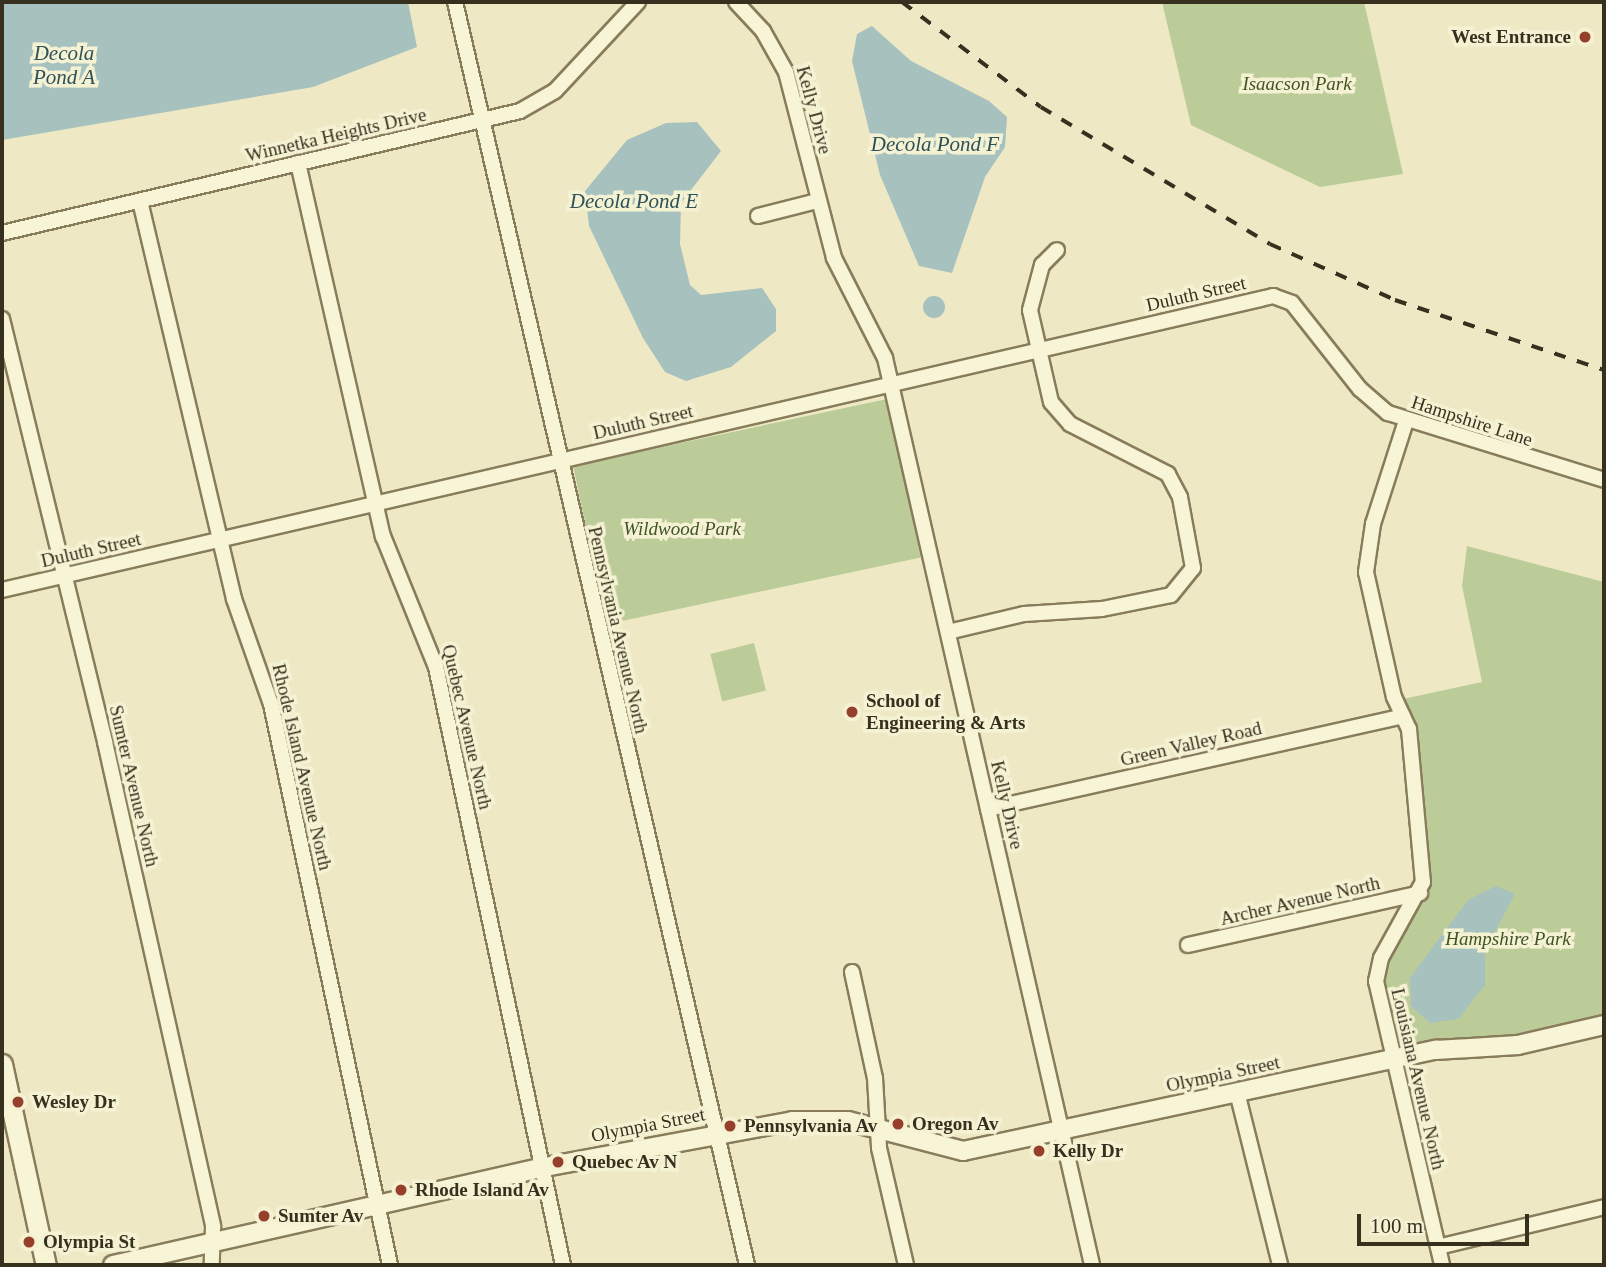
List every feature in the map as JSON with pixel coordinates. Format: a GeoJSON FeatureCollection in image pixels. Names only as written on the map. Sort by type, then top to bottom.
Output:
{"type":"FeatureCollection","features":[{"type":"Feature","properties":{"kind":"main road"},"geometry":{"type":"LineString","coordinates":[[2,1064],[7,1111],[46,1265]]}},
{"type":"Feature","properties":{"kind":"street","name":"Pennsylvania Avenue North"},"geometry":{"type":"LineString","coordinates":[[455,2],[712,1134],[747,1265]]}},
{"type":"Feature","properties":{"kind":"street","name":"Winnetka Heights Drive"},"geometry":{"type":"LineString","coordinates":[[2,233],[520,111],[555,90],[638,2]]}},
{"type":"Feature","properties":{"kind":"street","name":"Kelly Drive"},"geometry":{"type":"LineString","coordinates":[[736,2],[763,31],[786,72],[817,201],[834,258],[873,330],[891,384],[1092,1265]]}},
{"type":"Feature","properties":{"kind":"street","name":"Quebec Avenue North"},"geometry":{"type":"LineString","coordinates":[[298,163],[391,562],[436,667],[545,1167],[563,1265]]}},
{"type":"Feature","properties":{"kind":"street","name":"Rhode Island Avenue North"},"geometry":{"type":"LineString","coordinates":[[140,201],[219,540],[271,705],[390,1265]]}},
{"type":"Feature","properties":{"kind":"street"},"geometry":{"type":"LineString","coordinates":[[758,216],[817,201]]}},
{"type":"Feature","properties":{"kind":"street"},"geometry":{"type":"LineString","coordinates":[[948,632],[1024,614],[1115,608],[1171,595],[1193,568],[1180,497],[1168,474],[1065,419],[1051,402],[1037,351],[1032,288],[1057,250]]}},
{"type":"Feature","properties":{"kind":"street","name":"Duluth Street"},"geometry":{"type":"LineString","coordinates":[[2,590],[1273,296],[1293,303]]}},
{"type":"Feature","properties":{"kind":"street","name":"Hampshire Lane"},"geometry":{"type":"LineString","coordinates":[[1293,303],[1360,389],[1406,421],[1604,480]]}},
{"type":"Feature","properties":{"kind":"street","name":"Sumter Avenue North"},"geometry":{"type":"LineString","coordinates":[[2,319],[61,576],[108,755],[212,1243],[212,1265]]}},
{"type":"Feature","properties":{"kind":"street"},"geometry":{"type":"LineString","coordinates":[[1406,421],[1373,524],[1366,572],[1403,716],[1415,780],[1420,893]]}},
{"type":"Feature","properties":{"kind":"street","name":"Green Valley Road"},"geometry":{"type":"LineString","coordinates":[[988,809],[1403,716]]}},
{"type":"Feature","properties":{"kind":"street","name":"Archer Avenue North"},"geometry":{"type":"LineString","coordinates":[[1188,945],[1420,893]]}},
{"type":"Feature","properties":{"kind":"street","name":"Louisiana Avenue North"},"geometry":{"type":"LineString","coordinates":[[1420,893],[1376,968],[1393,1060],[1442,1265]]}},
{"type":"Feature","properties":{"kind":"street"},"geometry":{"type":"LineString","coordinates":[[852,972],[875,1078],[878,1131],[906,1265]]}},
{"type":"Feature","properties":{"kind":"street","name":"Olympia Street"},"geometry":{"type":"LineString","coordinates":[[113,1265],[545,1167],[712,1134],[830,1118],[962,1151],[1393,1060],[1518,1045],[1604,1026]]}},
{"type":"Feature","properties":{"kind":"street"},"geometry":{"type":"LineString","coordinates":[[1237,1091],[1280,1265]]}},
{"type":"Feature","properties":{"kind":"street"},"geometry":{"type":"LineString","coordinates":[[1438,1247],[1604,1207]]}},
{"type":"Feature","properties":{"kind":"green space","name":"Isaacson Park"},"geometry":{"type":"Polygon","coordinates":[[[1162,2],[1364,2],[1403,174],[1320,187],[1191,125],[1162,2]]]}},
{"type":"Feature","properties":{"kind":"green space","name":"Wildwood Park"},"geometry":{"type":"Polygon","coordinates":[[[887,399],[921,557],[607,624],[573,466],[887,399]]]}},
{"type":"Feature","properties":{"kind":"green space","name":"Hampshire Park"},"geometry":{"type":"Polygon","coordinates":[[[1467,546],[1604,582],[1604,1016],[1513,1037],[1399,1045],[1383,981],[1386,962],[1425,894],[1430,866],[1417,731],[1403,699],[1482,682],[1462,586],[1467,546]]]}},
{"type":"Feature","properties":{"kind":"green space"},"geometry":{"type":"Polygon","coordinates":[[[754,643],[766,691],[722,701],[710,654],[754,643]]]}},
{"type":"Feature","properties":{"kind":"water","name":"Decola Pond A"},"geometry":{"type":"Polygon","coordinates":[[[2,2],[408,2],[417,47],[313,87],[2,140],[2,2]]]}},
{"type":"Feature","properties":{"kind":"water","name":"Decola Pond F"},"geometry":{"type":"Polygon","coordinates":[[[872,26],[911,61],[989,101],[1007,117],[1005,147],[985,177],[952,273],[919,266],[880,175],[852,61],[857,34],[872,26]]]}},
{"type":"Feature","properties":{"kind":"water","name":"Decola Pond E"},"geometry":{"type":"Polygon","coordinates":[[[697,122],[721,151],[681,203],[680,244],[690,285],[701,295],[762,288],[776,309],[776,331],[731,367],[686,381],[665,372],[643,338],[589,226],[585,191],[627,140],[666,123],[697,122]]]}},
{"type":"Feature","properties":{"kind":"water"},"geometry":{"type":"Polygon","coordinates":[[[934,296],[942,299],[945,307],[942,315],[934,318],[926,315],[923,307],[926,299],[934,296]]]}},
{"type":"Feature","properties":{"kind":"water"},"geometry":{"type":"Polygon","coordinates":[[[1496,886],[1515,894],[1485,950],[1485,985],[1458,1019],[1430,1023],[1411,1006],[1410,978],[1468,900],[1496,886]]]}},
{"type":"Feature","properties":{"kind":"railway"},"geometry":{"type":"LineString","coordinates":[[902,2],[1041,107],[1270,244],[1395,300],[1604,370]]}},
{"type":"Feature","properties":{"kind":"place","name":"West Entrance"},"geometry":{"type":"Point","coordinates":[1585,37]}},
{"type":"Feature","properties":{"kind":"place","name":"School of Engineering & Arts"},"geometry":{"type":"Point","coordinates":[852,712]}},
{"type":"Feature","properties":{"kind":"place","name":"Wesley Dr"},"geometry":{"type":"Point","coordinates":[18,1102]}},
{"type":"Feature","properties":{"kind":"place","name":"Oregon Av"},"geometry":{"type":"Point","coordinates":[898,1124]}},
{"type":"Feature","properties":{"kind":"place","name":"Pennsylvania Av"},"geometry":{"type":"Point","coordinates":[730,1126]}},
{"type":"Feature","properties":{"kind":"place","name":"Kelly Dr"},"geometry":{"type":"Point","coordinates":[1039,1151]}},
{"type":"Feature","properties":{"kind":"place","name":"Quebec Av N"},"geometry":{"type":"Point","coordinates":[558,1162]}},
{"type":"Feature","properties":{"kind":"place","name":"Rhode Island Av"},"geometry":{"type":"Point","coordinates":[401,1190]}},
{"type":"Feature","properties":{"kind":"place","name":"Sumter Av"},"geometry":{"type":"Point","coordinates":[264,1216]}},
{"type":"Feature","properties":{"kind":"place","name":"Olympia St"},"geometry":{"type":"Point","coordinates":[29,1242]}}]}
